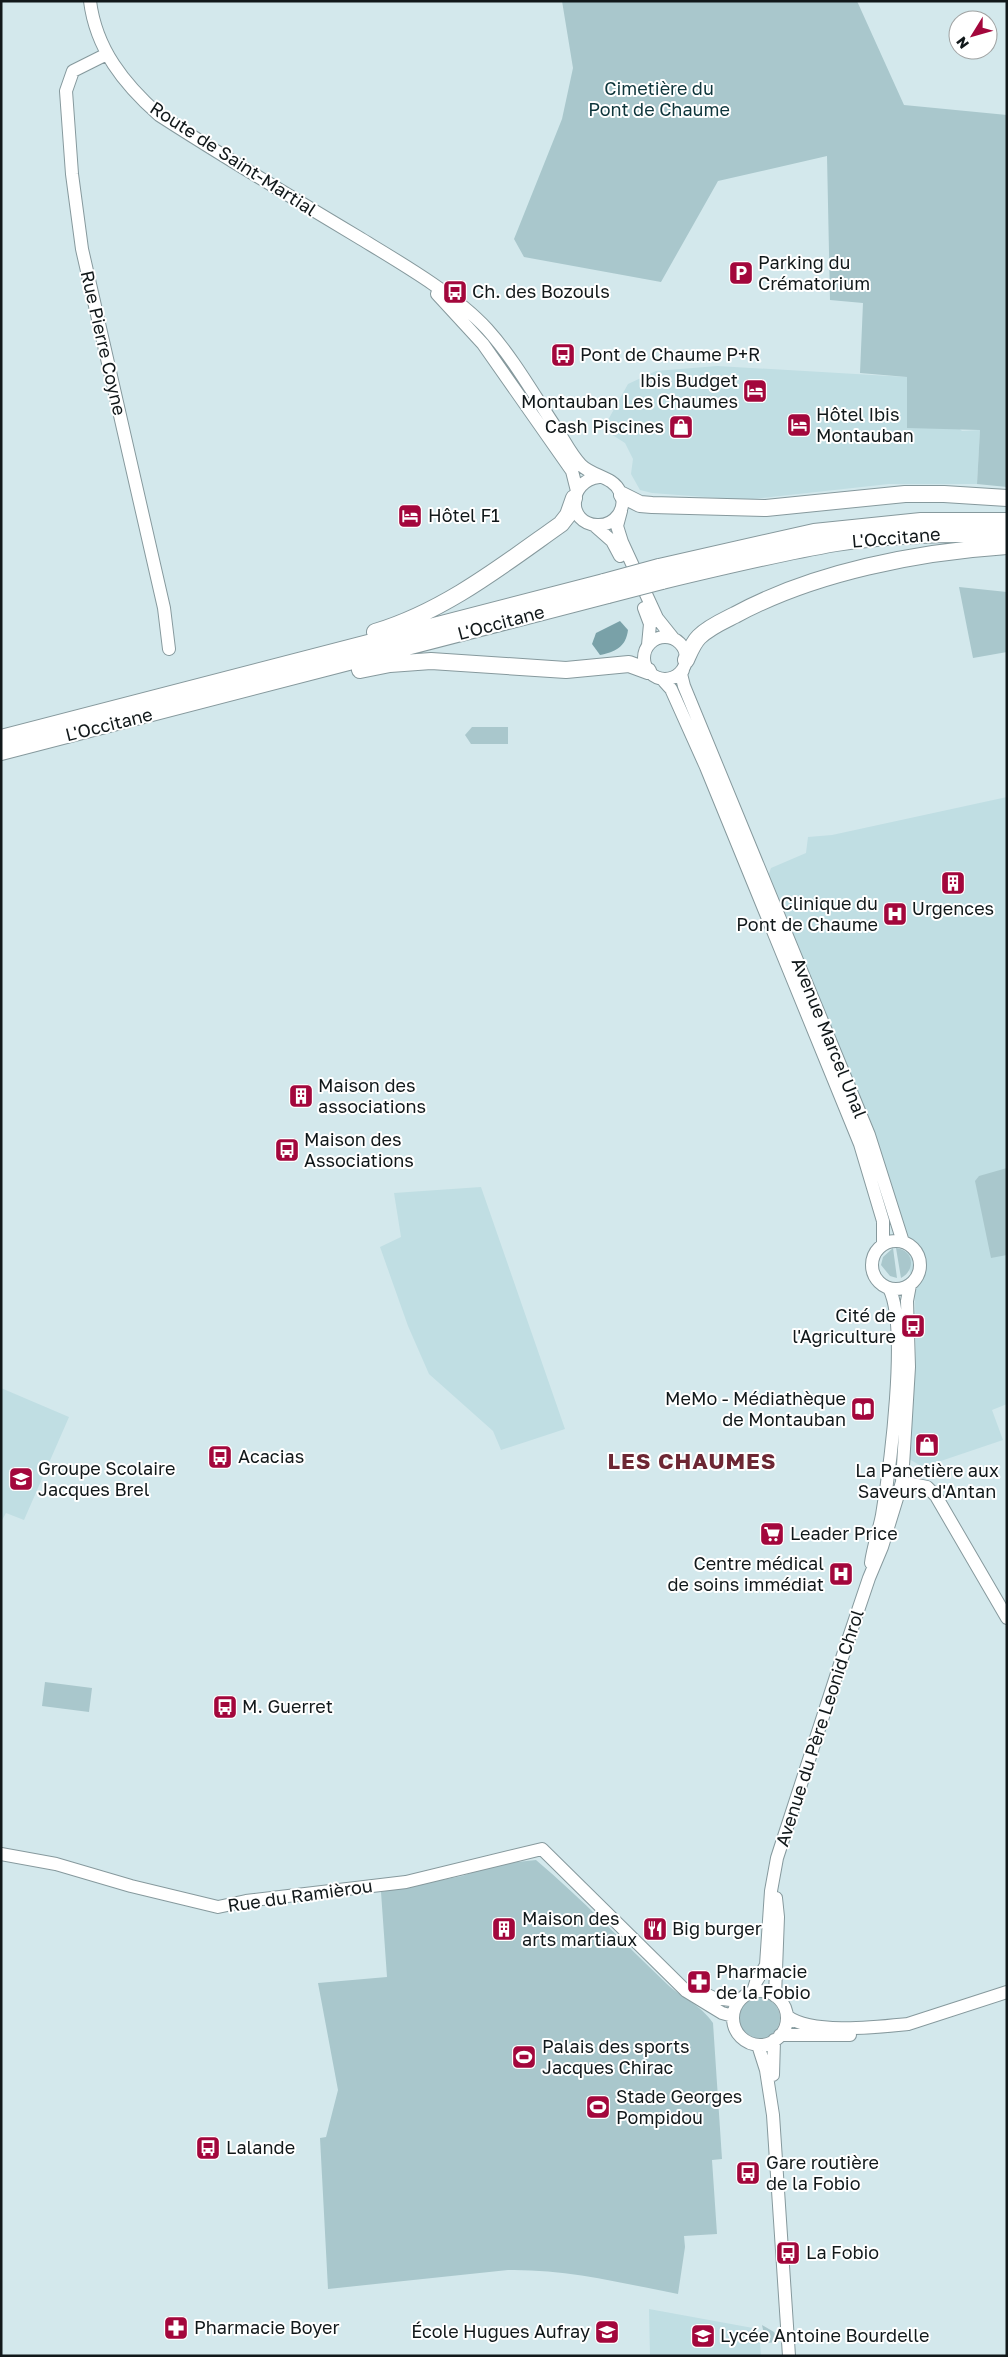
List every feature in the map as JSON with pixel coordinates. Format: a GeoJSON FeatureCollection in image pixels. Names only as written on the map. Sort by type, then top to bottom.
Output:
{"type":"FeatureCollection","features":[{"type":"Feature","properties":{"kind":"highway"},"geometry":{"type":"LineString","coordinates":[[295,669],[337,643],[385,629],[452,598],[561,524],[568,515],[575,494]]}},
{"type":"Feature","properties":{"kind":"highway"},"geometry":{"type":"LineString","coordinates":[[621,503],[766,508],[905,494],[954,494],[1007,498]]}},
{"type":"Feature","properties":{"kind":"highway","name":"L'Occitane"},"geometry":{"type":"LineString","coordinates":[[1,752],[295,669],[660,574],[760,543],[824,531],[921,521],[1007,521]]}},
{"type":"Feature","properties":{"kind":"highway","name":"L'Occitane"},"geometry":{"type":"LineString","coordinates":[[660,574],[838,543],[949,533],[1007,534]]}},
{"type":"Feature","properties":{"kind":"highway"},"geometry":{"type":"LineString","coordinates":[[685,665],[692,645],[705,632],[770,598],[885,563],[963,549],[1007,546]]}},
{"type":"Feature","properties":{"kind":"highway"},"geometry":{"type":"LineString","coordinates":[[295,669],[336,674],[390,664],[431,661],[566,670],[629,664],[655,675]]}},
{"type":"Feature","properties":{"kind":"highway","name":"L'Occitane"},"geometry":{"type":"LineString","coordinates":[[1,738],[295,669]]}},
{"type":"Feature","properties":{"kind":"main road","name":"Route de Saint-Martial"},"geometry":{"type":"LineString","coordinates":[[90,1],[96,30],[107,54],[134,94],[159,115],[450,296],[485,326],[521,375],[581,465],[599,477]]}},
{"type":"Feature","properties":{"kind":"main road","name":"Rue Pierre Coyne"},"geometry":{"type":"LineString","coordinates":[[107,54],[74,71],[66,91],[72,174],[82,249],[164,608],[169,649]]}},
{"type":"Feature","properties":{"kind":"main road","name":"Route de Saint-Martial"},"geometry":{"type":"LineString","coordinates":[[421,278],[468,328],[497,363],[572,471],[575,494]]}},
{"type":"Feature","properties":{"kind":"main road"},"geometry":{"type":"LineString","coordinates":[[468,328],[480,330],[521,375]]}},
{"type":"Feature","properties":{"kind":"main road"},"geometry":{"type":"LineString","coordinates":[[599,477],[615,484],[621,503],[618,526],[622,542],[657,618],[683,647],[685,665],[674,678],[655,675],[643,658],[648,645],[650,624],[647,615],[612,541],[577,513],[575,494],[586,481],[599,477]]}},
{"type":"Feature","properties":{"kind":"main road"},"geometry":{"type":"LineString","coordinates":[[595,526],[610,523],[621,503]]}},
{"type":"Feature","properties":{"kind":"main road"},"geometry":{"type":"LineString","coordinates":[[648,645],[659,637],[673,638]]}},
{"type":"Feature","properties":{"kind":"main road","name":"Avenue Marcel Unal"},"geometry":{"type":"LineString","coordinates":[[685,665],[681,674],[684,686],[869,1135],[903,1242]]}},
{"type":"Feature","properties":{"kind":"main road","name":"Avenue Marcel Unal"},"geometry":{"type":"LineString","coordinates":[[655,675],[671,689],[706,767],[860,1144],[883,1221],[883,1244]]}},
{"type":"Feature","properties":{"kind":"main road"},"geometry":{"type":"LineString","coordinates":[[902,1482],[909,1368],[907,1301],[910,1285],[918,1274],[920,1260],[913,1247],[903,1242],[895,1241],[883,1244],[873,1255],[872,1270],[879,1283],[899,1290],[910,1285]]}},
{"type":"Feature","properties":{"kind":"main road"},"geometry":{"type":"LineString","coordinates":[[889,1288],[896,1307],[898,1368],[896,1391],[899,1410],[895,1473],[902,1482],[927,1487],[936,1496],[1007,1618]]}},
{"type":"Feature","properties":{"kind":"main road","name":"Avenue du Père Leonid Chrol"},"geometry":{"type":"LineString","coordinates":[[869,1578],[887,1476],[896,1391]]}},
{"type":"Feature","properties":{"kind":"main road","name":"Avenue du Père Leonid Chrol"},"geometry":{"type":"LineString","coordinates":[[753,1992],[756,1982],[766,1965],[771,1891],[777,1858],[869,1578],[882,1548],[902,1482]]}},
{"type":"Feature","properties":{"kind":"main road","name":"Rue du Ramièrou"},"geometry":{"type":"LineString","coordinates":[[1,1854],[56,1864],[131,1886],[218,1906],[406,1882],[542,1849],[670,1975]]}},
{"type":"Feature","properties":{"kind":"main road","name":"Avenue du Père Leonid Chrol"},"geometry":{"type":"LineString","coordinates":[[774,1879],[778,1917],[775,1996]]}},
{"type":"Feature","properties":{"kind":"main road"},"geometry":{"type":"LineString","coordinates":[[670,1975],[714,1998],[739,2001]]}},
{"type":"Feature","properties":{"kind":"main road"},"geometry":{"type":"LineString","coordinates":[[670,1975],[686,1991],[722,2013],[733,2016]]}},
{"type":"Feature","properties":{"kind":"main road"},"geometry":{"type":"LineString","coordinates":[[891,2026],[821,2026],[793,2021],[787,2016],[783,2005],[775,1996],[761,1991],[753,1992],[739,2001],[733,2016],[734,2027],[741,2037],[758,2045],[777,2038],[851,2034],[908,2024],[1007,1992]]}},
{"type":"Feature","properties":{"kind":"main road"},"geometry":{"type":"LineString","coordinates":[[773,2115],[775,2100],[772,2059],[777,2038],[785,2026],[787,2016]]}},
{"type":"Feature","properties":{"kind":"main road"},"geometry":{"type":"LineString","coordinates":[[758,2045],[766,2070],[773,2115],[789,2356]]}},
{"type":"Feature","properties":{"kind":"shaded area"},"geometry":{"type":"Polygon","coordinates":[[[717,366],[907,377],[962,431],[980,430],[977,484],[889,484],[744,500],[652,493],[640,490],[631,474],[633,459],[625,443],[603,429],[628,384],[656,371],[717,366]]]}},
{"type":"Feature","properties":{"kind":"shaded area"},"geometry":{"type":"Polygon","coordinates":[[[620,621],[628,630],[625,641],[619,648],[600,655],[592,644],[596,633],[620,621]]]}},
{"type":"Feature","properties":{"kind":"shaded area"},"geometry":{"type":"Polygon","coordinates":[[[1007,797],[1007,1404],[992,1410],[1003,1440],[923,1467],[909,1459],[916,1357],[915,1298],[899,1217],[878,1142],[768,876],[771,868],[806,853],[808,837],[832,835],[1007,797]]]}},
{"type":"Feature","properties":{"kind":"shaded area"},"geometry":{"type":"Polygon","coordinates":[[[481,1187],[565,1429],[501,1450],[493,1431],[429,1374],[408,1326],[380,1247],[401,1237],[394,1193],[481,1187]]]}},
{"type":"Feature","properties":{"kind":"shaded area","name":"Groupe Scolaire Jacques Brel"},"geometry":{"type":"Polygon","coordinates":[[[1,1388],[69,1417],[24,1520],[6,1513],[1,1522],[1,1388]]]}},
{"type":"Feature","properties":{"kind":"shaded area","name":"Lycée Antoine Bourdelle"},"geometry":{"type":"Polygon","coordinates":[[[649,2309],[753,2328],[760,2343],[761,2356],[650,2356],[649,2309]]]}},
{"type":"Feature","properties":{"kind":"green space","name":"Cimetière du Pont de Chaume"},"geometry":{"type":"Polygon","coordinates":[[[562,1],[857,1],[904,105],[1007,115],[1007,487],[977,484],[980,430],[907,428],[907,377],[860,373],[863,303],[830,300],[827,156],[718,181],[661,282],[524,257],[514,239],[562,119],[573,68],[562,1]]]}},
{"type":"Feature","properties":{"kind":"green space"},"geometry":{"type":"Polygon","coordinates":[[[959,587],[1007,592],[1007,652],[973,658],[959,587]]]}},
{"type":"Feature","properties":{"kind":"green space"},"geometry":{"type":"Polygon","coordinates":[[[472,727],[508,727],[508,744],[471,744],[465,735],[472,727]]]}},
{"type":"Feature","properties":{"kind":"green space"},"geometry":{"type":"Polygon","coordinates":[[[1007,1168],[1007,1255],[991,1258],[975,1181],[979,1176],[1007,1168]]]}},
{"type":"Feature","properties":{"kind":"green space"},"geometry":{"type":"Polygon","coordinates":[[[893,1248],[897,1278],[890,1276],[881,1265],[883,1257],[893,1248]]]}},
{"type":"Feature","properties":{"kind":"green space"},"geometry":{"type":"Polygon","coordinates":[[[896,1248],[906,1252],[911,1261],[909,1270],[901,1278],[896,1248]]]}},
{"type":"Feature","properties":{"kind":"green space"},"geometry":{"type":"Polygon","coordinates":[[[45,1682],[92,1688],[89,1712],[42,1706],[45,1682]]]}},
{"type":"Feature","properties":{"kind":"green space","name":"Palais des sports Jacques Chirac"},"geometry":{"type":"Polygon","coordinates":[[[536,1860],[586,1905],[667,1984],[703,2011],[713,2023],[722,2159],[712,2160],[717,2234],[684,2236],[685,2247],[678,2294],[573,2274],[530,2270],[508,2270],[328,2289],[320,2138],[326,2137],[338,2090],[318,1983],[387,1977],[381,1892],[462,1876],[498,1864],[536,1860]]]}},
{"type":"Feature","properties":{"kind":"green space"},"geometry":{"type":"Polygon","coordinates":[[[763,1997],[771,2000],[777,2006],[780,2018],[777,2030],[771,2036],[755,2039],[747,2036],[741,2030],[738,2014],[741,2006],[747,2000],[763,1997]]]}},
{"type":"Feature","properties":{"kind":"green space"},"geometry":{"type":"Polygon","coordinates":[[[762,2325],[774,2332],[778,2342],[766,2343],[762,2325]]]}},
{"type":"Feature","properties":{"kind":"place","name":"Parking du Crématorium"},"geometry":{"type":"Point","coordinates":[741,273]}},
{"type":"Feature","properties":{"kind":"place","name":"Ch. des Bozouls"},"geometry":{"type":"Point","coordinates":[455,292]}},
{"type":"Feature","properties":{"kind":"place","name":"Pont de Chaume P+R"},"geometry":{"type":"Point","coordinates":[563,355]}},
{"type":"Feature","properties":{"kind":"place","name":"Ibis Budget Montauban Les Chaumes"},"geometry":{"type":"Point","coordinates":[755,391]}},
{"type":"Feature","properties":{"kind":"place","name":"Hôtel Ibis Montauban"},"geometry":{"type":"Point","coordinates":[799,425]}},
{"type":"Feature","properties":{"kind":"place","name":"Cash Piscines"},"geometry":{"type":"Point","coordinates":[681,427]}},
{"type":"Feature","properties":{"kind":"place","name":"Hôtel F1"},"geometry":{"type":"Point","coordinates":[410,516]}},
{"type":"Feature","properties":{"kind":"place","name":"Urgences"},"geometry":{"type":"Point","coordinates":[953,883]}},
{"type":"Feature","properties":{"kind":"place","name":"Clinique du Pont de Chaume"},"geometry":{"type":"Point","coordinates":[895,914]}},
{"type":"Feature","properties":{"kind":"place","name":"Maison des associations"},"geometry":{"type":"Point","coordinates":[301,1096]}},
{"type":"Feature","properties":{"kind":"place","name":"Maison des Associations"},"geometry":{"type":"Point","coordinates":[287,1150]}},
{"type":"Feature","properties":{"kind":"place","name":"Cité de l'Agriculture"},"geometry":{"type":"Point","coordinates":[913,1326]}},
{"type":"Feature","properties":{"kind":"place","name":"MeMo - Médiathèque de Montauban"},"geometry":{"type":"Point","coordinates":[863,1409]}},
{"type":"Feature","properties":{"kind":"place","name":"La Panetière aux Saveurs d'Antan"},"geometry":{"type":"Point","coordinates":[927,1445]}},
{"type":"Feature","properties":{"kind":"place","name":"Acacias"},"geometry":{"type":"Point","coordinates":[220,1457]}},
{"type":"Feature","properties":{"kind":"place","name":"Groupe Scolaire Jacques Brel"},"geometry":{"type":"Point","coordinates":[21,1479]}},
{"type":"Feature","properties":{"kind":"place","name":"Leader Price"},"geometry":{"type":"Point","coordinates":[772,1534]}},
{"type":"Feature","properties":{"kind":"place","name":"Centre médical de soins immédiat"},"geometry":{"type":"Point","coordinates":[841,1574]}},
{"type":"Feature","properties":{"kind":"place","name":"M. Guerret"},"geometry":{"type":"Point","coordinates":[225,1707]}},
{"type":"Feature","properties":{"kind":"place","name":"Maison des arts martiaux"},"geometry":{"type":"Point","coordinates":[504,1929]}},
{"type":"Feature","properties":{"kind":"place","name":"Big burger"},"geometry":{"type":"Point","coordinates":[655,1929]}},
{"type":"Feature","properties":{"kind":"place","name":"Pharmacie de la Fobio"},"geometry":{"type":"Point","coordinates":[699,1982]}},
{"type":"Feature","properties":{"kind":"place","name":"Palais des sports Jacques Chirac"},"geometry":{"type":"Point","coordinates":[524,2057]}},
{"type":"Feature","properties":{"kind":"place","name":"Stade Georges Pompidou"},"geometry":{"type":"Point","coordinates":[598,2107]}},
{"type":"Feature","properties":{"kind":"place","name":"Lalande"},"geometry":{"type":"Point","coordinates":[208,2148]}},
{"type":"Feature","properties":{"kind":"place","name":"Gare routière de la Fobio"},"geometry":{"type":"Point","coordinates":[748,2173]}},
{"type":"Feature","properties":{"kind":"place","name":"La Fobio"},"geometry":{"type":"Point","coordinates":[788,2253]}},
{"type":"Feature","properties":{"kind":"place","name":"Pharmacie Boyer"},"geometry":{"type":"Point","coordinates":[176,2328]}},
{"type":"Feature","properties":{"kind":"place","name":"École Hugues Aufray"},"geometry":{"type":"Point","coordinates":[607,2332]}},
{"type":"Feature","properties":{"kind":"place","name":"Lycée Antoine Bourdelle"},"geometry":{"type":"Point","coordinates":[703,2336]}},
{"type":"Feature","properties":{"kind":"district","name":"LES CHAUMES"},"geometry":{"type":"Point","coordinates":[692,1461]}}]}
